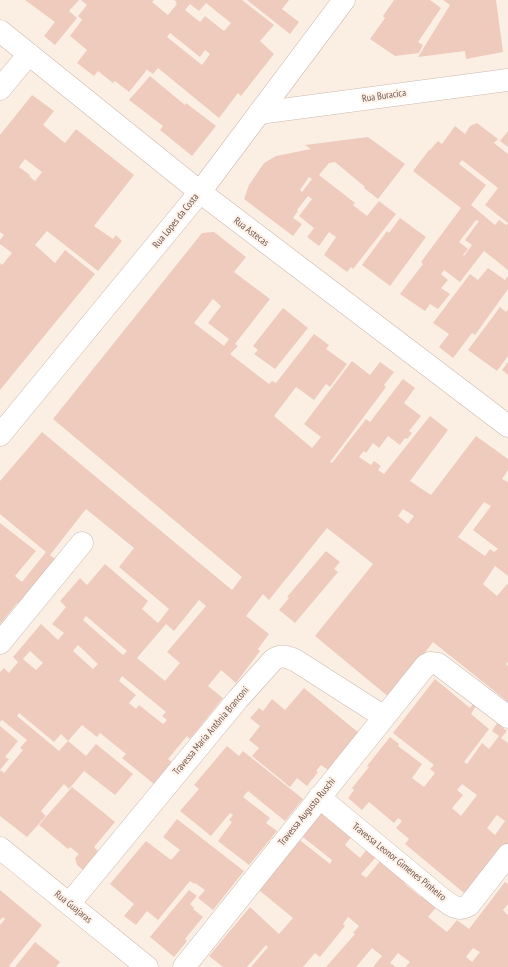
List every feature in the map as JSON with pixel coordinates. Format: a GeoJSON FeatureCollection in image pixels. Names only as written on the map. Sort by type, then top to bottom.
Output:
{"type":"FeatureCollection","features":[{"type":"Feature","properties":{"kind":"street","name":"Rua Lopes da Costa"},"geometry":{"type":"LineString","coordinates":[[0,435],[200,192],[344,0]]}},
{"type":"Feature","properties":{"kind":"street","name":"Rua Astecas"},"geometry":{"type":"LineString","coordinates":[[0,31],[200,192],[508,426]]}},
{"type":"Feature","properties":{"kind":"street"},"geometry":{"type":"LineString","coordinates":[[0,89],[29,54]]}},
{"type":"Feature","properties":{"kind":"street","name":"Rua Buracica"},"geometry":{"type":"LineString","coordinates":[[259,113],[508,80]]}},
{"type":"Feature","properties":{"kind":"street"},"geometry":{"type":"LineString","coordinates":[[0,643],[82,543]]}},
{"type":"Feature","properties":{"kind":"street","name":"Travessa Maria Antônia Branconi"},"geometry":{"type":"LineString","coordinates":[[69,904],[238,699],[277,657],[285,656],[295,660],[384,717]]}},
{"type":"Feature","properties":{"kind":"street","name":"Travessa Augusto Ruschi"},"geometry":{"type":"LineString","coordinates":[[184,967],[422,669],[430,663],[441,666],[508,717]]}},
{"type":"Feature","properties":{"kind":"street","name":"Travessa Leonor Gimenes Pinheiro"},"geometry":{"type":"LineString","coordinates":[[319,797],[442,898],[457,908],[462,909],[469,905],[508,855]]}},
{"type":"Feature","properties":{"kind":"street","name":"Rua Guajaras"},"geometry":{"type":"LineString","coordinates":[[0,848],[147,967]]}},
{"type":"Feature","properties":{"kind":"building"},"geometry":{"type":"Polygon","coordinates":[[[25,0],[79,0],[69,11],[77,18],[55,45],[44,36],[55,22],[25,0]]]}},
{"type":"Feature","properties":{"kind":"building"},"geometry":{"type":"Polygon","coordinates":[[[81,0],[154,0],[152,2],[168,15],[177,4],[175,4],[177,2],[174,0],[242,0],[274,25],[260,41],[274,54],[241,96],[238,93],[219,118],[158,68],[153,74],[146,69],[129,92],[115,81],[113,83],[98,71],[94,76],[77,63],[87,50],[70,36],[82,20],[78,16],[87,5],[81,0]],[[206,3],[199,11],[190,4],[185,10],[200,22],[205,16],[224,31],[231,23],[206,3]],[[170,33],[167,37],[202,65],[210,54],[205,50],[200,57],[170,33]]]}},
{"type":"Feature","properties":{"kind":"building"},"geometry":{"type":"Polygon","coordinates":[[[247,0],[289,0],[282,9],[299,22],[290,34],[247,0]]]}},
{"type":"Feature","properties":{"kind":"building"},"geometry":{"type":"Polygon","coordinates":[[[394,0],[430,0],[441,8],[418,42],[423,45],[419,53],[395,56],[370,39],[385,18],[383,16],[394,0]]]}},
{"type":"Feature","properties":{"kind":"building"},"geometry":{"type":"Polygon","coordinates":[[[443,0],[496,0],[503,52],[466,59],[465,51],[418,57],[450,5],[443,0]]]}},
{"type":"Feature","properties":{"kind":"building"},"geometry":{"type":"Polygon","coordinates":[[[150,76],[185,105],[186,103],[216,126],[192,156],[160,130],[163,126],[129,100],[150,76]]]}},
{"type":"Feature","properties":{"kind":"building"},"geometry":{"type":"Polygon","coordinates":[[[32,95],[54,111],[43,125],[65,143],[76,129],[134,175],[94,226],[113,239],[116,235],[122,241],[98,271],[47,231],[35,245],[55,263],[65,250],[95,274],[0,390],[0,263],[2,265],[12,253],[0,244],[0,240],[4,235],[0,232],[0,135],[32,95]],[[25,159],[19,167],[30,175],[29,176],[35,181],[42,172],[25,159]]]}},
{"type":"Feature","properties":{"kind":"building"},"geometry":{"type":"Polygon","coordinates":[[[477,123],[498,139],[494,143],[508,154],[508,223],[508,270],[484,251],[460,282],[444,270],[441,274],[448,280],[441,288],[450,294],[438,309],[430,304],[425,311],[400,294],[423,264],[421,262],[461,208],[413,171],[438,141],[442,144],[455,126],[465,134],[470,126],[477,123]],[[462,160],[459,164],[486,185],[471,205],[495,225],[499,220],[506,225],[508,223],[485,205],[498,188],[462,160]],[[476,220],[459,242],[468,249],[463,255],[464,256],[472,245],[465,240],[479,221],[476,220]]]}},
{"type":"Feature","properties":{"kind":"building"},"geometry":{"type":"Polygon","coordinates":[[[508,131],[508,147],[500,141],[508,131]]]}},
{"type":"Feature","properties":{"kind":"building"},"geometry":{"type":"Polygon","coordinates":[[[368,137],[405,164],[378,199],[335,162],[329,163],[319,175],[355,203],[353,205],[367,216],[379,201],[396,214],[353,269],[351,267],[347,272],[324,255],[336,237],[329,232],[319,246],[307,237],[314,228],[299,216],[312,199],[308,196],[297,210],[298,211],[293,218],[302,224],[293,236],[244,199],[249,185],[264,163],[276,156],[311,149],[305,145],[368,137]],[[309,177],[300,190],[302,192],[312,179],[309,177]]]}},
{"type":"Feature","properties":{"kind":"building"},"geometry":{"type":"Polygon","coordinates":[[[400,218],[426,237],[390,286],[362,265],[387,231],[389,233],[400,218]]]}},
{"type":"Feature","properties":{"kind":"building"},"geometry":{"type":"Polygon","coordinates":[[[214,232],[246,257],[234,272],[270,299],[235,344],[238,346],[230,354],[269,384],[272,381],[276,383],[314,334],[329,345],[326,349],[347,364],[330,387],[326,384],[314,400],[296,387],[274,416],[312,448],[321,437],[304,424],[352,361],[370,375],[380,362],[394,372],[384,385],[386,387],[330,462],[332,463],[366,419],[370,422],[403,379],[415,388],[404,403],[421,416],[409,431],[412,433],[407,439],[405,438],[400,445],[388,436],[379,448],[373,443],[366,453],[364,451],[359,457],[371,465],[374,461],[381,466],[378,470],[384,474],[430,416],[448,430],[410,481],[431,495],[476,436],[508,459],[508,470],[502,479],[508,482],[508,576],[495,566],[483,584],[497,596],[507,584],[508,585],[508,662],[506,664],[508,666],[508,702],[433,642],[390,698],[315,636],[373,564],[327,528],[269,600],[263,594],[246,616],[269,634],[258,649],[260,651],[236,683],[221,670],[208,686],[223,698],[190,739],[187,736],[168,759],[172,762],[154,784],[122,758],[126,754],[100,733],[97,737],[82,725],[68,741],[86,756],[96,744],[133,774],[115,795],[84,771],[69,789],[64,784],[41,811],[46,816],[27,837],[0,816],[0,772],[1,770],[4,773],[23,750],[20,748],[27,740],[2,720],[0,722],[0,672],[4,668],[9,673],[18,662],[13,657],[41,624],[58,640],[64,633],[52,624],[66,607],[60,601],[80,578],[87,585],[105,564],[148,601],[142,609],[158,623],[169,609],[119,567],[134,548],[86,509],[50,555],[55,559],[19,604],[17,603],[0,624],[0,523],[36,551],[15,576],[22,582],[46,552],[0,514],[0,481],[42,432],[232,590],[242,577],[53,419],[202,233],[214,232]],[[213,299],[194,323],[224,346],[229,339],[208,323],[221,306],[213,299]],[[484,502],[458,537],[485,556],[490,549],[494,552],[498,549],[473,530],[491,506],[484,502]],[[403,509],[398,516],[408,524],[414,516],[403,509]],[[199,600],[174,631],[166,624],[137,658],[165,681],[180,663],[167,652],[206,606],[199,600]],[[86,616],[83,620],[123,655],[127,651],[86,616]],[[78,645],[73,651],[93,669],[98,664],[78,645]],[[30,651],[23,659],[36,670],[43,663],[30,651]],[[122,676],[119,681],[136,695],[129,703],[136,709],[139,705],[163,724],[167,720],[162,716],[166,712],[122,676]],[[19,713],[17,716],[59,751],[68,741],[61,734],[54,742],[19,713]]]}},
{"type":"Feature","properties":{"kind":"building"},"geometry":{"type":"Polygon","coordinates":[[[488,268],[505,280],[508,276],[508,289],[475,335],[472,333],[453,358],[439,347],[449,334],[433,323],[470,274],[478,280],[488,268]]]}},
{"type":"Feature","properties":{"kind":"building"},"geometry":{"type":"Polygon","coordinates":[[[500,307],[506,312],[508,309],[508,356],[497,371],[468,350],[500,307]]]}},
{"type":"Feature","properties":{"kind":"building"},"geometry":{"type":"Polygon","coordinates":[[[283,308],[308,328],[275,369],[254,354],[258,350],[253,346],[283,308]]]}},
{"type":"Feature","properties":{"kind":"building"},"geometry":{"type":"Polygon","coordinates":[[[508,362],[508,375],[502,370],[508,362]]]}},
{"type":"Feature","properties":{"kind":"building"},"geometry":{"type":"Polygon","coordinates":[[[326,551],[340,562],[334,569],[338,572],[295,623],[279,610],[289,598],[287,597],[326,551]]]}},
{"type":"Feature","properties":{"kind":"building"},"geometry":{"type":"Polygon","coordinates":[[[435,679],[470,708],[473,704],[476,706],[471,714],[489,729],[464,762],[467,764],[482,743],[489,749],[499,736],[492,731],[497,723],[507,731],[501,738],[508,743],[508,846],[464,893],[405,844],[409,839],[396,828],[402,821],[398,818],[394,823],[369,802],[362,810],[348,798],[354,790],[352,788],[369,767],[367,766],[390,737],[399,744],[398,746],[422,764],[412,778],[424,787],[435,773],[430,769],[434,765],[393,733],[435,679]],[[462,784],[457,790],[463,795],[452,808],[461,816],[477,795],[462,784]],[[497,815],[487,828],[495,835],[505,821],[497,815]]]}},
{"type":"Feature","properties":{"kind":"building"},"geometry":{"type":"Polygon","coordinates":[[[304,688],[359,733],[328,770],[321,765],[316,771],[318,772],[307,786],[297,778],[290,787],[252,756],[259,748],[249,740],[260,726],[250,718],[259,708],[263,711],[272,699],[285,710],[304,688]]]}},
{"type":"Feature","properties":{"kind":"building"},"geometry":{"type":"Polygon","coordinates":[[[0,726],[18,741],[5,757],[9,759],[0,770],[0,726]]]}},
{"type":"Feature","properties":{"kind":"building"},"geometry":{"type":"Polygon","coordinates":[[[227,746],[239,756],[243,751],[303,799],[285,821],[248,791],[243,797],[270,818],[266,823],[277,831],[249,865],[218,841],[232,822],[229,820],[233,815],[230,813],[211,836],[180,811],[199,789],[194,785],[227,746]]]}},
{"type":"Feature","properties":{"kind":"building"},"geometry":{"type":"Polygon","coordinates":[[[72,787],[115,822],[94,847],[98,851],[83,870],[77,865],[75,858],[79,854],[70,847],[68,849],[39,825],[72,787]]]}},
{"type":"Feature","properties":{"kind":"building"},"geometry":{"type":"Polygon","coordinates":[[[319,811],[352,836],[345,845],[360,858],[367,849],[377,856],[361,874],[366,878],[381,860],[408,881],[405,884],[421,897],[424,894],[438,905],[428,917],[447,932],[457,920],[469,929],[505,882],[508,884],[508,904],[503,910],[508,915],[508,967],[405,967],[410,962],[398,953],[390,963],[396,967],[373,967],[382,956],[372,948],[356,967],[326,967],[355,934],[353,933],[359,926],[348,917],[343,924],[345,926],[320,957],[315,953],[303,967],[251,967],[268,947],[266,945],[247,967],[223,967],[209,956],[250,907],[279,934],[293,918],[254,886],[296,837],[330,864],[332,860],[299,834],[319,811]],[[473,948],[466,957],[472,962],[480,952],[473,948]]]}},
{"type":"Feature","properties":{"kind":"building"},"geometry":{"type":"Polygon","coordinates":[[[177,819],[244,871],[213,910],[198,898],[205,890],[190,881],[158,920],[147,911],[136,925],[124,916],[134,904],[110,884],[146,841],[171,860],[180,850],[163,837],[177,819]]]}},
{"type":"Feature","properties":{"kind":"building"},"geometry":{"type":"Polygon","coordinates":[[[0,890],[42,925],[9,966],[11,967],[0,967],[0,925],[5,919],[3,917],[0,920],[0,890]]]}},
{"type":"Feature","properties":{"kind":"building"},"geometry":{"type":"Polygon","coordinates":[[[189,890],[197,896],[190,904],[194,908],[193,909],[203,917],[185,939],[187,941],[174,957],[150,937],[189,890]]]}},
{"type":"Feature","properties":{"kind":"building"},"geometry":{"type":"Polygon","coordinates":[[[35,942],[60,962],[56,967],[15,967],[35,942]]]}}]}
